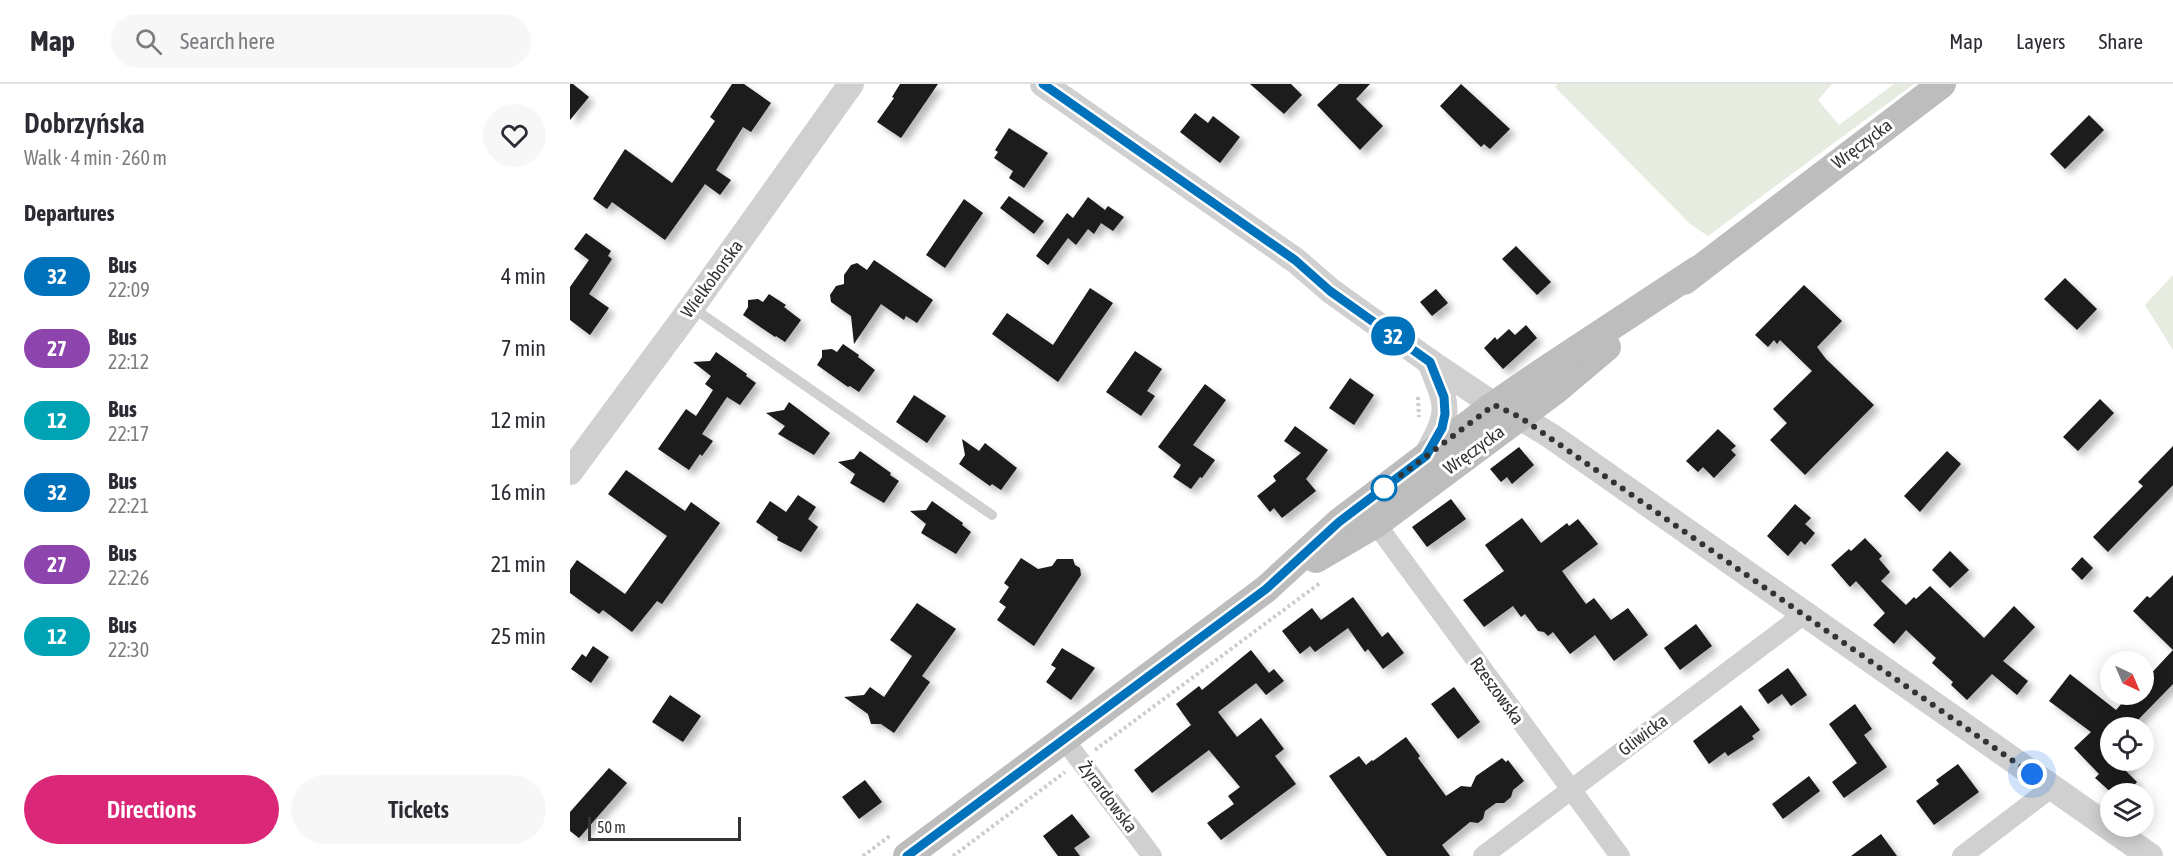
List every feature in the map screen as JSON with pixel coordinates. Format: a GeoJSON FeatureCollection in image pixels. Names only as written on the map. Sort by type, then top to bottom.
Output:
{"type":"FeatureCollection","features":[{"type":"Feature","properties":{"kind":"main road","name":"Wręczycka"},"geometry":{"type":"LineString","coordinates":[[907,856],[1266,589],[1376,524],[1520,417],[1556,390],[1697,270],[1942,84]]}},
{"type":"Feature","properties":{"kind":"main road","name":"Wręczycka"},"geometry":{"type":"LineString","coordinates":[[1266,589],[1339,522],[1494,405],[1697,270]]}},
{"type":"Feature","properties":{"kind":"street","name":"Wielkoborska"},"geometry":{"type":"LineString","coordinates":[[570,472],[692,307],[851,84]]}},
{"type":"Feature","properties":{"kind":"street"},"geometry":{"type":"LineString","coordinates":[[1043,84],[1295,260],[1330,291],[1430,362],[1494,405],[1520,417],[2150,856]]}},
{"type":"Feature","properties":{"kind":"street"},"geometry":{"type":"LineString","coordinates":[[1426,456],[1442,428],[1445,414],[1444,397],[1430,362]]}},
{"type":"Feature","properties":{"kind":"street"},"geometry":{"type":"LineString","coordinates":[[1490,439],[1496,420],[1494,405]]}},
{"type":"Feature","properties":{"kind":"street","name":"Rzeszowska"},"geometry":{"type":"LineString","coordinates":[[1376,524],[1620,856]]}},
{"type":"Feature","properties":{"kind":"street","name":"Gliwicka"},"geometry":{"type":"LineString","coordinates":[[1483,856],[1803,615]]}},
{"type":"Feature","properties":{"kind":"street","name":"Żyrardowska"},"geometry":{"type":"LineString","coordinates":[[1064,738],[1152,856]]}},
{"type":"Feature","properties":{"kind":"street"},"geometry":{"type":"LineString","coordinates":[[1962,856],[2051,788]]}},
{"type":"Feature","properties":{"kind":"lane"},"geometry":{"type":"LineString","coordinates":[[692,307],[992,515]]}},
{"type":"Feature","properties":{"kind":"path"},"geometry":{"type":"LineString","coordinates":[[1096,749],[1326,579]]}},
{"type":"Feature","properties":{"kind":"path"},"geometry":{"type":"LineString","coordinates":[[953,856],[1069,769]]}},
{"type":"Feature","properties":{"kind":"shaded area"},"geometry":{"type":"Polygon","coordinates":[[[1558,84],[1832,84],[1818,100],[1839,125],[1894,84],[1914,84],[1708,236],[1690,224],[1555,87],[1558,84]]]}},
{"type":"Feature","properties":{"kind":"shaded area"},"geometry":{"type":"Polygon","coordinates":[[[2173,275],[2173,350],[2145,305],[2173,275]]]}},
{"type":"Feature","properties":{"kind":"building"},"geometry":{"type":"Polygon","coordinates":[[[570,84],[589,97],[570,120],[570,84]]]}},
{"type":"Feature","properties":{"kind":"building"},"geometry":{"type":"Polygon","coordinates":[[[732,84],[744,84],[771,103],[751,132],[743,127],[716,170],[731,180],[720,195],[705,184],[665,240],[612,202],[607,209],[593,199],[625,149],[672,183],[715,121],[710,117],[732,84]]]}},
{"type":"Feature","properties":{"kind":"building"},"geometry":{"type":"Polygon","coordinates":[[[900,84],[938,84],[901,138],[877,122],[894,98],[892,97],[900,84]]]}},
{"type":"Feature","properties":{"kind":"building"},"geometry":{"type":"Polygon","coordinates":[[[1250,84],[1291,84],[1302,95],[1284,114],[1250,84]]]}},
{"type":"Feature","properties":{"kind":"building"},"geometry":{"type":"Polygon","coordinates":[[[1339,84],[1370,84],[1356,99],[1383,126],[1360,150],[1317,105],[1339,84]]]}},
{"type":"Feature","properties":{"kind":"building"},"geometry":{"type":"Polygon","coordinates":[[[1461,84],[1510,129],[1490,149],[1484,144],[1481,147],[1440,106],[1461,84]]]}},
{"type":"Feature","properties":{"kind":"building"},"geometry":{"type":"Polygon","coordinates":[[[1195,113],[1208,123],[1213,116],[1240,137],[1220,163],[1180,132],[1195,113]]]}},
{"type":"Feature","properties":{"kind":"building"},"geometry":{"type":"Polygon","coordinates":[[[2089,115],[2104,130],[2065,169],[2050,154],[2089,115]]]}},
{"type":"Feature","properties":{"kind":"building"},"geometry":{"type":"Polygon","coordinates":[[[1009,128],[1048,153],[1024,188],[1009,178],[1013,171],[994,158],[998,152],[995,150],[1009,128]]]}},
{"type":"Feature","properties":{"kind":"building"},"geometry":{"type":"Polygon","coordinates":[[[1009,196],[1044,221],[1034,234],[1000,208],[1009,196]]]}},
{"type":"Feature","properties":{"kind":"building"},"geometry":{"type":"Polygon","coordinates":[[[1088,197],[1105,210],[1108,206],[1124,217],[1113,231],[1101,223],[1094,234],[1088,229],[1076,245],[1068,238],[1048,265],[1036,256],[1067,213],[1073,218],[1088,197]]]}},
{"type":"Feature","properties":{"kind":"building"},"geometry":{"type":"Polygon","coordinates":[[[964,199],[983,213],[945,268],[926,255],[964,199]]]}},
{"type":"Feature","properties":{"kind":"building"},"geometry":{"type":"Polygon","coordinates":[[[586,233],[611,251],[608,256],[612,259],[589,294],[609,308],[590,335],[570,320],[570,287],[589,260],[574,249],[586,233]]]}},
{"type":"Feature","properties":{"kind":"building"},"geometry":{"type":"Polygon","coordinates":[[[1516,246],[1551,282],[1537,295],[1502,259],[1516,246]]]}},
{"type":"Feature","properties":{"kind":"building"},"geometry":{"type":"Polygon","coordinates":[[[874,260],[933,300],[917,323],[906,316],[904,320],[881,304],[854,344],[851,316],[831,302],[830,295],[836,286],[844,284],[844,275],[851,265],[857,263],[867,270],[874,260]]]}},
{"type":"Feature","properties":{"kind":"building"},"geometry":{"type":"Polygon","coordinates":[[[2065,278],[2097,309],[2077,330],[2044,299],[2065,278]]]}},
{"type":"Feature","properties":{"kind":"building"},"geometry":{"type":"Polygon","coordinates":[[[1804,285],[1842,321],[1817,347],[1826,359],[1874,405],[1805,475],[1770,440],[1787,423],[1773,409],[1812,371],[1780,340],[1777,344],[1774,340],[1768,347],[1755,335],[1804,285]]]}},
{"type":"Feature","properties":{"kind":"building"},"geometry":{"type":"Polygon","coordinates":[[[1090,288],[1113,303],[1058,382],[992,334],[1007,313],[1053,345],[1090,288]]]}},
{"type":"Feature","properties":{"kind":"building"},"geometry":{"type":"Polygon","coordinates":[[[1436,289],[1448,303],[1432,316],[1420,302],[1436,289]]]}},
{"type":"Feature","properties":{"kind":"building"},"geometry":{"type":"Polygon","coordinates":[[[769,294],[786,305],[784,307],[801,320],[785,342],[743,315],[748,307],[748,300],[758,299],[763,302],[769,294]]]}},
{"type":"Feature","properties":{"kind":"building"},"geometry":{"type":"Polygon","coordinates":[[[1526,325],[1537,338],[1503,369],[1484,348],[1495,337],[1497,340],[1509,329],[1515,335],[1526,325]]]}},
{"type":"Feature","properties":{"kind":"building"},"geometry":{"type":"Polygon","coordinates":[[[843,344],[875,370],[859,392],[817,365],[822,357],[822,350],[832,349],[837,352],[843,344]]]}},
{"type":"Feature","properties":{"kind":"building"},"geometry":{"type":"Polygon","coordinates":[[[1135,351],[1162,369],[1147,391],[1155,396],[1141,416],[1106,392],[1135,351]]]}},
{"type":"Feature","properties":{"kind":"building"},"geometry":{"type":"Polygon","coordinates":[[[716,352],[756,383],[740,405],[727,397],[702,434],[713,441],[689,470],[658,449],[686,409],[696,416],[713,390],[705,384],[711,376],[693,362],[710,361],[716,352]]]}},
{"type":"Feature","properties":{"kind":"building"},"geometry":{"type":"Polygon","coordinates":[[[1350,378],[1374,395],[1354,425],[1329,408],[1350,378]]]}},
{"type":"Feature","properties":{"kind":"building"},"geometry":{"type":"Polygon","coordinates":[[[1205,384],[1226,400],[1193,445],[1215,460],[1191,489],[1173,477],[1181,465],[1158,447],[1205,384]]]}},
{"type":"Feature","properties":{"kind":"building"},"geometry":{"type":"Polygon","coordinates":[[[914,395],[946,416],[927,443],[896,422],[914,395]]]}},
{"type":"Feature","properties":{"kind":"building"},"geometry":{"type":"Polygon","coordinates":[[[2100,399],[2114,413],[2078,451],[2063,437],[2100,399]]]}},
{"type":"Feature","properties":{"kind":"building"},"geometry":{"type":"Polygon","coordinates":[[[789,402],[830,433],[814,455],[778,434],[785,426],[766,413],[784,410],[789,402]]]}},
{"type":"Feature","properties":{"kind":"building"},"geometry":{"type":"Polygon","coordinates":[[[1295,426],[1328,450],[1306,479],[1316,491],[1282,518],[1274,508],[1270,512],[1257,496],[1276,481],[1273,476],[1301,453],[1284,441],[1295,426]]]}},
{"type":"Feature","properties":{"kind":"building"},"geometry":{"type":"Polygon","coordinates":[[[1718,429],[1736,446],[1731,450],[1736,455],[1714,478],[1703,467],[1698,472],[1686,461],[1718,429]]]}},
{"type":"Feature","properties":{"kind":"building"},"geometry":{"type":"Polygon","coordinates":[[[962,439],[979,451],[985,443],[1017,468],[1001,490],[992,484],[990,486],[959,464],[965,455],[962,439]]]}},
{"type":"Feature","properties":{"kind":"building"},"geometry":{"type":"Polygon","coordinates":[[[2173,446],[2173,485],[2108,552],[2093,537],[2143,486],[2138,482],[2173,446]]]}},
{"type":"Feature","properties":{"kind":"building"},"geometry":{"type":"Polygon","coordinates":[[[1519,447],[1534,465],[1512,484],[1507,477],[1501,482],[1490,469],[1519,447]]]}},
{"type":"Feature","properties":{"kind":"building"},"geometry":{"type":"Polygon","coordinates":[[[860,451],[899,481],[884,503],[850,483],[855,474],[838,462],[854,459],[860,451]]]}},
{"type":"Feature","properties":{"kind":"building"},"geometry":{"type":"Polygon","coordinates":[[[1947,451],[1961,464],[1920,512],[1904,496],[1947,451]]]}},
{"type":"Feature","properties":{"kind":"building"},"geometry":{"type":"Polygon","coordinates":[[[626,470],[685,511],[691,502],[720,523],[662,604],[657,601],[632,632],[603,610],[599,614],[570,593],[570,570],[577,560],[625,594],[667,536],[608,494],[626,470]]]}},
{"type":"Feature","properties":{"kind":"building"},"geometry":{"type":"Polygon","coordinates":[[[798,495],[816,507],[808,519],[818,527],[801,552],[777,540],[778,537],[756,522],[770,501],[786,512],[798,495]]]}},
{"type":"Feature","properties":{"kind":"building"},"geometry":{"type":"Polygon","coordinates":[[[1451,499],[1466,519],[1427,547],[1412,527],[1451,499]]]}},
{"type":"Feature","properties":{"kind":"building"},"geometry":{"type":"Polygon","coordinates":[[[932,501],[963,523],[962,525],[971,532],[956,554],[921,533],[926,524],[910,511],[926,510],[932,501]]]}},
{"type":"Feature","properties":{"kind":"building"},"geometry":{"type":"Polygon","coordinates":[[[1795,504],[1811,518],[1805,524],[1815,533],[1805,545],[1801,541],[1788,556],[1767,536],[1795,504]]]}},
{"type":"Feature","properties":{"kind":"building"},"geometry":{"type":"Polygon","coordinates":[[[1522,518],[1541,543],[1567,523],[1569,526],[1578,519],[1598,544],[1562,571],[1586,604],[1594,598],[1611,620],[1628,608],[1648,635],[1614,661],[1595,635],[1570,654],[1553,632],[1548,636],[1538,631],[1525,614],[1521,617],[1513,606],[1484,627],[1463,600],[1504,571],[1485,545],[1522,518]]]}},
{"type":"Feature","properties":{"kind":"building"},"geometry":{"type":"Polygon","coordinates":[[[1865,538],[1882,556],[1879,559],[1890,572],[1881,581],[1906,605],[1930,586],[1984,638],[2014,606],[2035,627],[2003,661],[2028,681],[2017,695],[1992,674],[1967,700],[1951,685],[1953,682],[1932,663],[1936,658],[1906,630],[1894,644],[1873,625],[1885,613],[1856,581],[1850,587],[1831,565],[1865,538]]]}},
{"type":"Feature","properties":{"kind":"building"},"geometry":{"type":"Polygon","coordinates":[[[1950,551],[1969,570],[1950,588],[1932,570],[1950,551]]]}},
{"type":"Feature","properties":{"kind":"building"},"geometry":{"type":"Polygon","coordinates":[[[2082,557],[2093,568],[2082,580],[2071,569],[2082,557]]]}},
{"type":"Feature","properties":{"kind":"building"},"geometry":{"type":"Polygon","coordinates":[[[1021,558],[1038,569],[1052,566],[1057,559],[1073,559],[1075,565],[1080,568],[1081,575],[1034,646],[997,620],[1006,607],[999,602],[1009,587],[1004,583],[1021,558]]]}},
{"type":"Feature","properties":{"kind":"building"},"geometry":{"type":"Polygon","coordinates":[[[2173,575],[2173,650],[2133,611],[2173,575]]]}},
{"type":"Feature","properties":{"kind":"building"},"geometry":{"type":"Polygon","coordinates":[[[1353,597],[1382,637],[1388,632],[1404,653],[1383,669],[1368,649],[1365,652],[1348,628],[1315,652],[1310,646],[1300,654],[1282,631],[1312,608],[1321,620],[1353,597]]]}},
{"type":"Feature","properties":{"kind":"building"},"geometry":{"type":"Polygon","coordinates":[[[917,603],[956,629],[922,676],[930,682],[894,733],[881,724],[871,724],[868,714],[844,697],[864,695],[870,687],[884,697],[912,656],[890,640],[917,603]]]}},
{"type":"Feature","properties":{"kind":"building"},"geometry":{"type":"Polygon","coordinates":[[[1696,624],[1712,646],[1680,670],[1664,648],[1696,624]]]}},
{"type":"Feature","properties":{"kind":"building"},"geometry":{"type":"Polygon","coordinates":[[[593,646],[609,657],[591,683],[571,669],[582,654],[586,657],[593,646]]]}},
{"type":"Feature","properties":{"kind":"building"},"geometry":{"type":"Polygon","coordinates":[[[1062,648],[1095,668],[1071,700],[1046,682],[1056,668],[1051,665],[1062,648]]]}},
{"type":"Feature","properties":{"kind":"building"},"geometry":{"type":"Polygon","coordinates":[[[1251,650],[1269,673],[1274,669],[1284,681],[1266,695],[1256,683],[1218,712],[1237,737],[1261,718],[1284,749],[1275,756],[1296,784],[1221,840],[1207,823],[1234,804],[1228,796],[1240,787],[1209,750],[1152,793],[1134,770],[1191,725],[1176,704],[1199,686],[1202,690],[1251,650]]]}},
{"type":"Feature","properties":{"kind":"building"},"geometry":{"type":"Polygon","coordinates":[[[2173,650],[2173,684],[2154,703],[2154,670],[2173,650]]]}},
{"type":"Feature","properties":{"kind":"building"},"geometry":{"type":"Polygon","coordinates":[[[1788,668],[1807,695],[1791,706],[1782,694],[1768,704],[1758,690],[1788,668]]]}},
{"type":"Feature","properties":{"kind":"building"},"geometry":{"type":"Polygon","coordinates":[[[2070,674],[2100,697],[2100,705],[2110,705],[2116,710],[2120,705],[2153,705],[2141,717],[2100,717],[2100,771],[2126,771],[2136,783],[2101,783],[2095,778],[2099,774],[2074,748],[2091,732],[2049,701],[2070,674]]]}},
{"type":"Feature","properties":{"kind":"building"},"geometry":{"type":"Polygon","coordinates":[[[1454,687],[1480,722],[1458,739],[1431,704],[1454,687]]]}},
{"type":"Feature","properties":{"kind":"building"},"geometry":{"type":"Polygon","coordinates":[[[670,695],[701,716],[683,742],[652,722],[670,695]]]}},
{"type":"Feature","properties":{"kind":"building"},"geometry":{"type":"Polygon","coordinates":[[[1855,704],[1872,729],[1864,735],[1887,767],[1844,798],[1832,782],[1857,763],[1829,724],[1855,704]]]}},
{"type":"Feature","properties":{"kind":"building"},"geometry":{"type":"Polygon","coordinates":[[[1741,705],[1760,730],[1752,736],[1754,739],[1728,756],[1725,752],[1709,764],[1693,741],[1741,705]]]}},
{"type":"Feature","properties":{"kind":"building"},"geometry":{"type":"Polygon","coordinates":[[[1406,737],[1420,756],[1418,758],[1446,796],[1461,786],[1471,787],[1476,776],[1502,758],[1506,762],[1508,760],[1524,781],[1513,790],[1511,797],[1504,803],[1496,803],[1485,811],[1483,819],[1478,823],[1470,822],[1442,845],[1450,856],[1387,856],[1329,776],[1359,756],[1366,765],[1406,737]]]}},
{"type":"Feature","properties":{"kind":"building"},"geometry":{"type":"Polygon","coordinates":[[[1958,764],[1979,792],[1934,825],[1916,801],[1939,784],[1936,780],[1958,764]]]}},
{"type":"Feature","properties":{"kind":"building"},"geometry":{"type":"Polygon","coordinates":[[[609,768],[627,783],[579,838],[570,831],[570,812],[609,768]]]}},
{"type":"Feature","properties":{"kind":"building"},"geometry":{"type":"Polygon","coordinates":[[[1809,776],[1820,791],[1783,819],[1772,804],[1809,776]]]}},
{"type":"Feature","properties":{"kind":"building"},"geometry":{"type":"Polygon","coordinates":[[[865,780],[882,802],[859,819],[842,797],[865,780]]]}},
{"type":"Feature","properties":{"kind":"building"},"geometry":{"type":"Polygon","coordinates":[[[1072,814],[1090,837],[1074,848],[1080,856],[1058,856],[1043,836],[1072,814]]]}},
{"type":"Feature","properties":{"kind":"building"},"geometry":{"type":"Polygon","coordinates":[[[1881,834],[1897,856],[1851,856],[1881,834]]]}},
{"type":"Feature","properties":{"kind":"bus line","name":"32"},"geometry":{"type":"LineString","coordinates":[[907,856],[1266,589],[1339,522],[1426,456],[1442,428],[1445,414],[1444,397],[1430,362],[1330,291],[1295,260],[1043,84]]}},
{"type":"Feature","properties":{"kind":"route"},"geometry":{"type":"LineString","coordinates":[[1384,488],[1494,405],[1520,417],[1551,436],[2032,774]]}}]}
